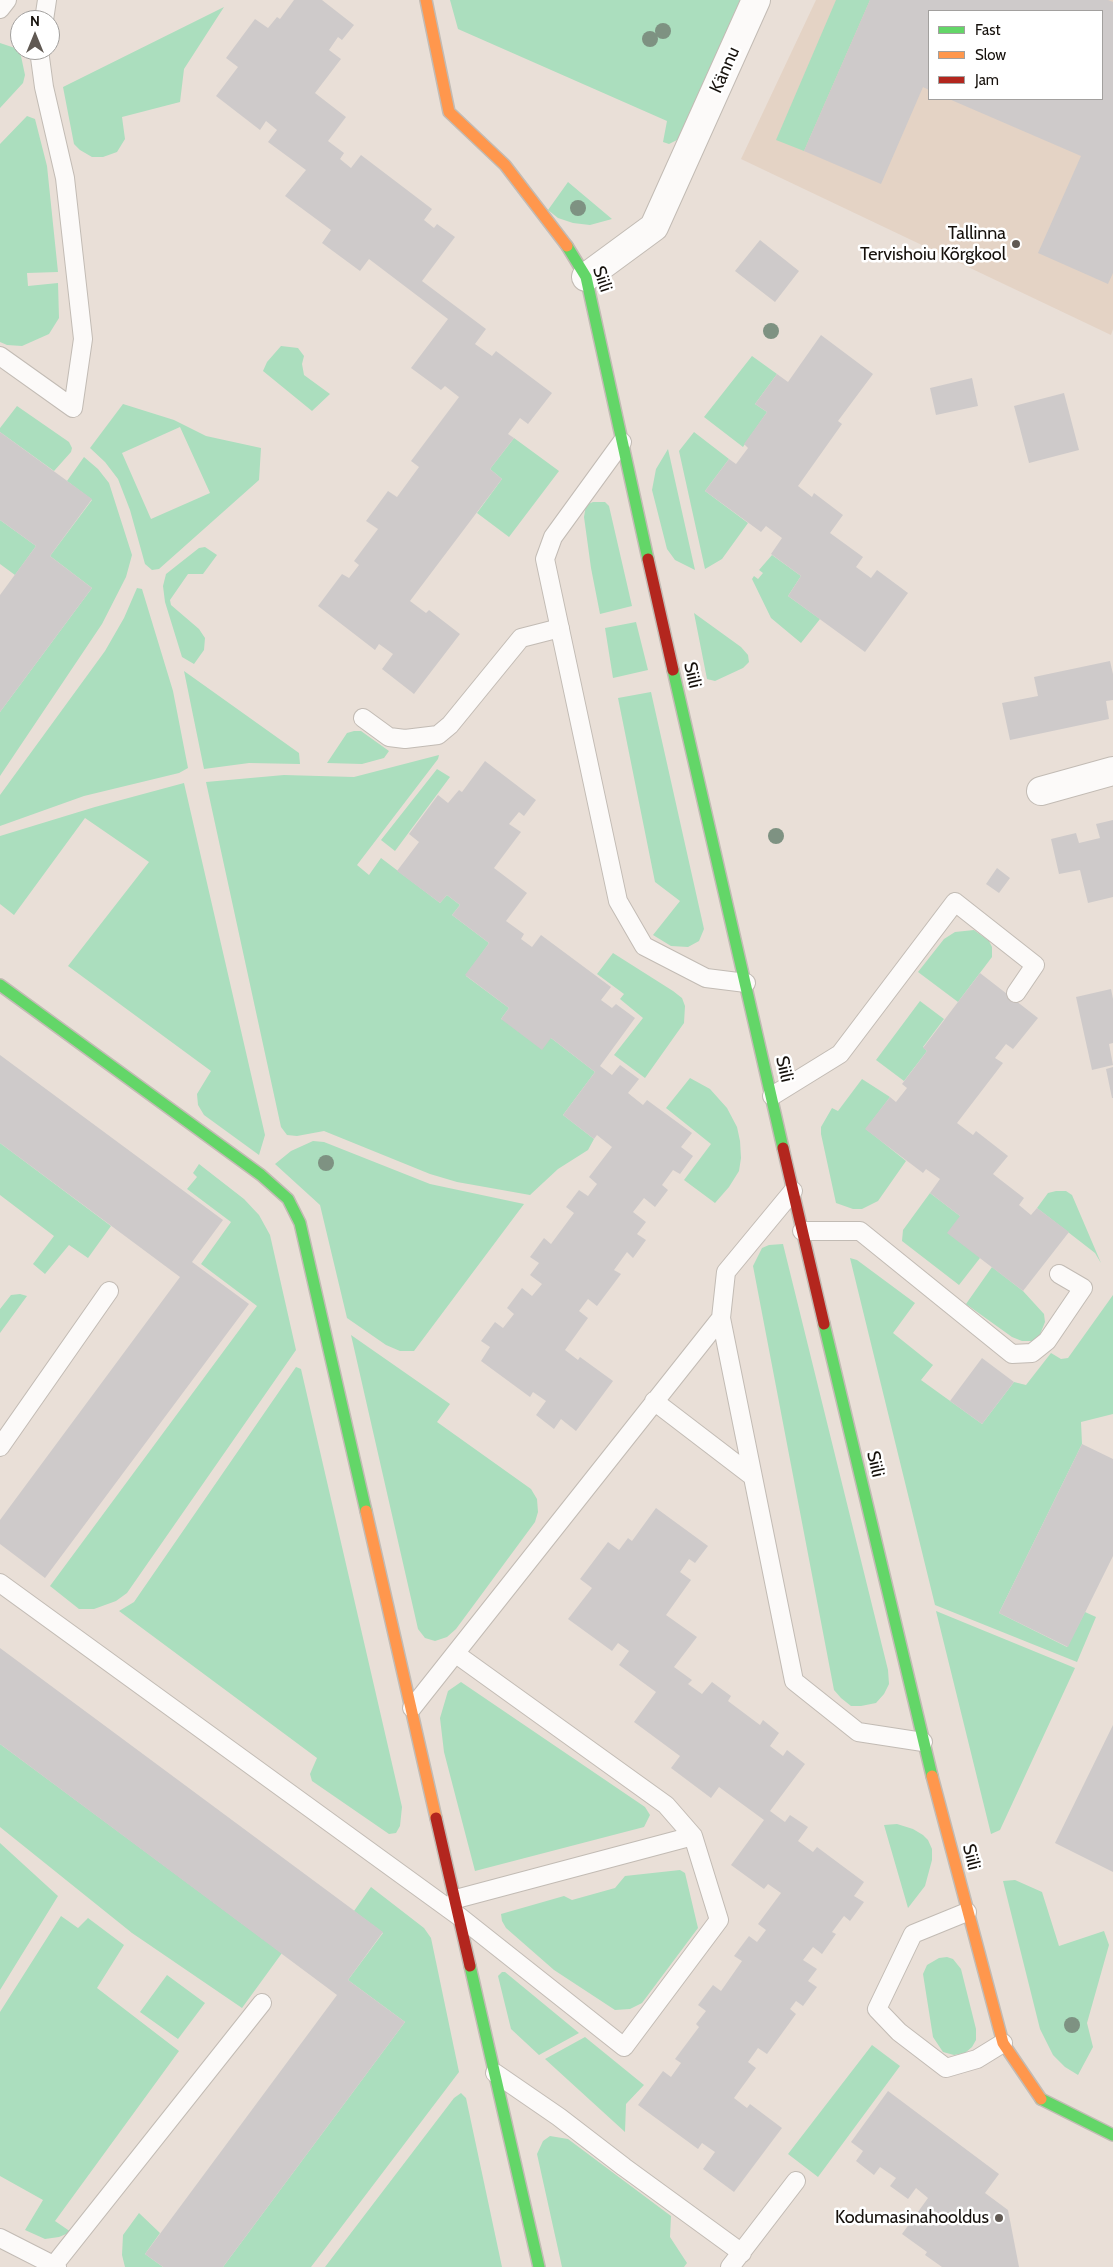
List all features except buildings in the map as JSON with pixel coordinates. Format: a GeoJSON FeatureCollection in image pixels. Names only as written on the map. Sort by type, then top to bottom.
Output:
{"type":"FeatureCollection","features":[{"type":"Feature","properties":{"kind":"street","name":"Siili"},"geometry":{"type":"LineString","coordinates":[[426,0],[449,112],[505,165],[573,254],[586,277],[675,679],[802,1231],[923,1742],[1003,2043],[1039,2098],[1113,2135]]}},
{"type":"Feature","properties":{"kind":"street","name":"Kännu"},"geometry":{"type":"LineString","coordinates":[[586,277],[654,227],[756,0]]}},
{"type":"Feature","properties":{"kind":"street"},"geometry":{"type":"LineString","coordinates":[[1041,791],[1113,771]]}},
{"type":"Feature","properties":{"kind":"street"},"geometry":{"type":"LineString","coordinates":[[0,984],[261,1175],[288,1200],[300,1223],[539,2267]]}},
{"type":"Feature","properties":{"kind":"lane"},"geometry":{"type":"LineString","coordinates":[[0,10],[7,0]]}},
{"type":"Feature","properties":{"kind":"lane"},"geometry":{"type":"LineString","coordinates":[[0,356],[73,408],[83,339],[65,178],[44,87],[40,60]]}},
{"type":"Feature","properties":{"kind":"lane"},"geometry":{"type":"LineString","coordinates":[[622,442],[553,537],[545,560],[618,901],[644,946],[706,978],[746,983]]}},
{"type":"Feature","properties":{"kind":"lane"},"geometry":{"type":"LineString","coordinates":[[363,718],[389,737],[405,739],[438,735],[450,725],[521,638],[560,628]]}},
{"type":"Feature","properties":{"kind":"lane"},"geometry":{"type":"LineString","coordinates":[[772,1096],[840,1054],[955,902],[1035,965],[1016,994]]}},
{"type":"Feature","properties":{"kind":"lane"},"geometry":{"type":"LineString","coordinates":[[793,1191],[726,1272],[721,1318],[794,1681],[858,1732],[923,1742]]}},
{"type":"Feature","properties":{"kind":"lane"},"geometry":{"type":"LineString","coordinates":[[802,1231],[860,1231],[1012,1354],[1032,1353],[1047,1341],[1082,1288],[1059,1274]]}},
{"type":"Feature","properties":{"kind":"lane"},"geometry":{"type":"LineString","coordinates":[[0,1447],[108,1291]]}},
{"type":"Feature","properties":{"kind":"lane"},"geometry":{"type":"LineString","coordinates":[[412,1708],[721,1318]]}},
{"type":"Feature","properties":{"kind":"lane"},"geometry":{"type":"LineString","coordinates":[[654,1401],[752,1476]]}},
{"type":"Feature","properties":{"kind":"lane"},"geometry":{"type":"LineString","coordinates":[[0,1583],[460,1917],[624,2047],[720,1920],[693,1836],[666,1805],[456,1654]]}},
{"type":"Feature","properties":{"kind":"lane"},"geometry":{"type":"LineString","coordinates":[[456,1899],[693,1836]]}},
{"type":"Feature","properties":{"kind":"lane"},"geometry":{"type":"LineString","coordinates":[[967,1912],[913,1934],[877,2009],[899,2032],[946,2068],[976,2059],[1003,2043]]}},
{"type":"Feature","properties":{"kind":"lane"},"geometry":{"type":"LineString","coordinates":[[0,2238],[56,2266],[262,2002]]}},
{"type":"Feature","properties":{"kind":"lane"},"geometry":{"type":"LineString","coordinates":[[495,2073],[559,2117],[742,2253]]}},
{"type":"Feature","properties":{"kind":"lane"},"geometry":{"type":"LineString","coordinates":[[730,2267],[796,2181]]}},
{"type":"Feature","properties":{"kind":"shaded area","name":"Tallinna Tervishoiu Kõrgkool"},"geometry":{"type":"Polygon","coordinates":[[[816,0],[1113,0],[1113,329],[1111,335],[741,159],[816,0]]]}},
{"type":"Feature","properties":{"kind":"green space"},"geometry":{"type":"Polygon","coordinates":[[[450,0],[740,0],[679,139],[669,144],[663,142],[667,121],[458,29],[450,0]]]}},
{"type":"Feature","properties":{"kind":"green space"},"geometry":{"type":"Polygon","coordinates":[[[836,0],[870,0],[804,151],[776,140],[836,0]]]}},
{"type":"Feature","properties":{"kind":"green space"},"geometry":{"type":"Polygon","coordinates":[[[224,7],[184,69],[180,102],[122,117],[125,139],[117,152],[103,157],[92,157],[74,144],[63,87],[224,7]]]}},
{"type":"Feature","properties":{"kind":"green space"},"geometry":{"type":"Polygon","coordinates":[[[0,43],[10,46],[10,60],[22,60],[25,75],[23,83],[0,108],[0,43]]]}},
{"type":"Feature","properties":{"kind":"green space"},"geometry":{"type":"Polygon","coordinates":[[[27,116],[35,119],[47,166],[58,272],[27,273],[28,286],[58,283],[59,318],[49,334],[22,346],[7,345],[0,342],[0,144],[27,116]]]}},
{"type":"Feature","properties":{"kind":"green space"},"geometry":{"type":"Polygon","coordinates":[[[568,182],[612,219],[590,225],[573,223],[558,218],[548,210],[568,182]]]}},
{"type":"Feature","properties":{"kind":"green space"},"geometry":{"type":"Polygon","coordinates":[[[281,346],[298,348],[304,356],[302,364],[304,375],[330,394],[312,411],[263,371],[267,362],[281,346]]]}},
{"type":"Feature","properties":{"kind":"green space"},"geometry":{"type":"Polygon","coordinates":[[[752,356],[777,374],[755,404],[767,412],[743,447],[704,417],[752,356]]]}},
{"type":"Feature","properties":{"kind":"green space"},"geometry":{"type":"Polygon","coordinates":[[[123,404],[174,420],[206,436],[261,448],[259,480],[159,569],[152,570],[145,564],[130,510],[118,479],[105,462],[90,448],[123,404]],[[180,427],[122,453],[151,519],[210,493],[180,427]]]}},
{"type":"Feature","properties":{"kind":"green space"},"geometry":{"type":"Polygon","coordinates":[[[17,406],[69,442],[72,448],[71,452],[54,471],[0,432],[0,428],[17,406]]]}},
{"type":"Feature","properties":{"kind":"green space"},"geometry":{"type":"Polygon","coordinates":[[[694,432],[729,459],[705,491],[748,523],[722,559],[705,569],[679,451],[694,432]]]}},
{"type":"Feature","properties":{"kind":"green space"},"geometry":{"type":"Polygon","coordinates":[[[514,438],[559,471],[509,537],[477,513],[502,479],[490,469],[514,438]]]}},
{"type":"Feature","properties":{"kind":"green space"},"geometry":{"type":"Polygon","coordinates":[[[668,449],[695,570],[675,560],[667,549],[652,490],[656,469],[668,449]]]}},
{"type":"Feature","properties":{"kind":"green space"},"geometry":{"type":"Polygon","coordinates":[[[84,457],[98,469],[109,483],[132,555],[126,577],[102,624],[0,776],[0,712],[92,588],[50,556],[92,500],[67,481],[84,457]]]}},
{"type":"Feature","properties":{"kind":"green space"},"geometry":{"type":"Polygon","coordinates":[[[593,502],[605,502],[609,506],[632,606],[600,614],[584,517],[586,505],[593,502]]]}},
{"type":"Feature","properties":{"kind":"green space"},"geometry":{"type":"Polygon","coordinates":[[[0,520],[36,546],[15,575],[0,564],[0,520]]]}},
{"type":"Feature","properties":{"kind":"green space"},"geometry":{"type":"Polygon","coordinates":[[[205,547],[217,555],[203,574],[188,574],[170,600],[171,605],[199,629],[205,638],[204,650],[194,664],[182,657],[165,602],[163,586],[166,574],[199,548],[205,547]]]}},
{"type":"Feature","properties":{"kind":"green space"},"geometry":{"type":"Polygon","coordinates":[[[772,555],[801,576],[788,596],[820,619],[801,643],[771,618],[752,579],[754,576],[758,579],[763,573],[759,570],[772,555]]]}},
{"type":"Feature","properties":{"kind":"green space"},"geometry":{"type":"Polygon","coordinates":[[[137,588],[142,589],[173,691],[188,768],[179,773],[84,796],[0,826],[0,795],[105,651],[124,618],[137,588]]]}},
{"type":"Feature","properties":{"kind":"green space"},"geometry":{"type":"Polygon","coordinates":[[[694,613],[741,647],[748,655],[749,662],[743,668],[715,681],[707,679],[694,613]]]}},
{"type":"Feature","properties":{"kind":"green space"},"geometry":{"type":"Polygon","coordinates":[[[636,622],[648,670],[613,678],[605,628],[636,622]]]}},
{"type":"Feature","properties":{"kind":"green space"},"geometry":{"type":"Polygon","coordinates":[[[184,671],[299,753],[300,764],[249,763],[204,769],[184,671]]]}},
{"type":"Feature","properties":{"kind":"green space"},"geometry":{"type":"Polygon","coordinates":[[[651,692],[704,929],[699,941],[688,947],[671,946],[653,935],[680,901],[655,882],[618,698],[651,692]]]}},
{"type":"Feature","properties":{"kind":"green space"},"geometry":{"type":"Polygon","coordinates":[[[361,731],[389,751],[384,758],[362,764],[327,763],[347,733],[361,731]]]}},
{"type":"Feature","properties":{"kind":"green space"},"geometry":{"type":"Polygon","coordinates":[[[439,755],[438,759],[357,865],[369,875],[381,858],[440,903],[447,895],[460,905],[452,915],[489,943],[466,976],[509,1008],[501,1019],[551,1038],[595,1072],[563,1115],[594,1139],[588,1150],[558,1169],[530,1195],[457,1182],[430,1174],[324,1131],[297,1136],[287,1135],[281,1127],[206,782],[284,775],[354,777],[439,755]]]}},
{"type":"Feature","properties":{"kind":"green space"},"geometry":{"type":"Polygon","coordinates":[[[437,769],[450,777],[395,851],[381,840],[437,769]]]}},
{"type":"Feature","properties":{"kind":"green space"},"geometry":{"type":"Polygon","coordinates":[[[184,783],[265,1135],[259,1155],[204,1115],[198,1105],[197,1094],[211,1071],[68,966],[149,862],[85,818],[14,915],[0,904],[0,836],[95,807],[184,783]]]}},
{"type":"Feature","properties":{"kind":"green space"},"geometry":{"type":"Polygon","coordinates":[[[974,930],[989,941],[992,947],[992,957],[958,1002],[918,972],[944,939],[955,932],[974,930]]]}},
{"type":"Feature","properties":{"kind":"green space"},"geometry":{"type":"Polygon","coordinates":[[[613,953],[673,991],[682,998],[685,1006],[684,1023],[645,1078],[614,1055],[643,1018],[620,999],[624,994],[597,974],[613,953]]]}},
{"type":"Feature","properties":{"kind":"green space"},"geometry":{"type":"Polygon","coordinates":[[[920,1001],[944,1019],[923,1047],[927,1051],[904,1081],[876,1060],[920,1001]]]}},
{"type":"Feature","properties":{"kind":"green space"},"geometry":{"type":"Polygon","coordinates":[[[690,1078],[710,1089],[727,1108],[737,1127],[740,1141],[741,1158],[739,1171],[729,1187],[715,1203],[684,1180],[711,1144],[666,1108],[690,1078]]]}},
{"type":"Feature","properties":{"kind":"green space"},"geometry":{"type":"Polygon","coordinates":[[[862,1079],[890,1097],[866,1129],[906,1161],[878,1201],[862,1209],[853,1209],[836,1203],[821,1127],[832,1108],[838,1111],[862,1079]]]}},
{"type":"Feature","properties":{"kind":"green space"},"geometry":{"type":"Polygon","coordinates":[[[313,1141],[324,1142],[430,1184],[524,1204],[414,1351],[400,1351],[386,1345],[347,1318],[320,1205],[275,1164],[291,1151],[313,1141]]]}},
{"type":"Feature","properties":{"kind":"green space"},"geometry":{"type":"Polygon","coordinates":[[[0,1143],[111,1226],[88,1258],[69,1245],[45,1274],[33,1264],[54,1236],[0,1195],[0,1143]]]}},
{"type":"Feature","properties":{"kind":"green space"},"geometry":{"type":"Polygon","coordinates":[[[199,1164],[244,1199],[259,1215],[270,1235],[296,1350],[127,1593],[116,1601],[94,1609],[79,1609],[50,1586],[257,1306],[201,1264],[231,1222],[187,1189],[197,1177],[193,1173],[199,1164]]]}},
{"type":"Feature","properties":{"kind":"green space"},"geometry":{"type":"Polygon","coordinates":[[[1066,1191],[1072,1195],[1101,1263],[1095,1253],[1037,1208],[1048,1193],[1066,1191]]]}},
{"type":"Feature","properties":{"kind":"green space"},"geometry":{"type":"Polygon","coordinates":[[[930,1193],[960,1216],[980,1258],[959,1285],[902,1241],[903,1230],[930,1193]]]}},
{"type":"Feature","properties":{"kind":"green space"},"geometry":{"type":"Polygon","coordinates":[[[783,1244],[888,1670],[889,1684],[884,1694],[876,1703],[861,1706],[851,1706],[834,1690],[753,1266],[762,1248],[769,1245],[783,1244]]]}},
{"type":"Feature","properties":{"kind":"green space"},"geometry":{"type":"Polygon","coordinates":[[[850,1258],[857,1260],[915,1303],[893,1333],[933,1365],[921,1380],[982,1424],[1014,1382],[1026,1385],[1051,1353],[1061,1359],[1068,1358],[1113,1295],[1113,1414],[1081,1422],[1082,1444],[999,1613],[1067,1647],[1085,1612],[1096,1617],[1077,1662],[935,1605],[850,1258]]]}},
{"type":"Feature","properties":{"kind":"green space"},"geometry":{"type":"Polygon","coordinates":[[[992,1267],[1023,1291],[1044,1314],[1045,1322],[1039,1337],[1032,1341],[1022,1341],[1012,1337],[966,1304],[992,1267]]]}},
{"type":"Feature","properties":{"kind":"green space"},"geometry":{"type":"Polygon","coordinates":[[[20,1294],[27,1296],[0,1333],[0,1309],[11,1295],[20,1294]]]}},
{"type":"Feature","properties":{"kind":"green space"},"geometry":{"type":"Polygon","coordinates":[[[351,1335],[450,1404],[437,1422],[531,1489],[537,1499],[538,1512],[535,1522],[456,1629],[447,1637],[435,1641],[425,1638],[418,1629],[351,1335]]]}},
{"type":"Feature","properties":{"kind":"green space"},"geometry":{"type":"Polygon","coordinates":[[[296,1367],[301,1369],[402,1807],[400,1826],[396,1833],[389,1834],[312,1781],[310,1774],[317,1758],[119,1611],[134,1602],[296,1367]]]}},
{"type":"Feature","properties":{"kind":"green space"},"geometry":{"type":"Polygon","coordinates":[[[936,1611],[1075,1668],[1000,1830],[991,1834],[936,1611]]]}},
{"type":"Feature","properties":{"kind":"green space"},"geometry":{"type":"Polygon","coordinates":[[[461,1682],[645,1807],[650,1815],[644,1827],[475,1871],[444,1752],[440,1718],[448,1691],[461,1682]]]}},
{"type":"Feature","properties":{"kind":"green space"},"geometry":{"type":"Polygon","coordinates":[[[0,1744],[282,1953],[242,2008],[132,1933],[0,1827],[0,1744]]]}},
{"type":"Feature","properties":{"kind":"green space"},"geometry":{"type":"Polygon","coordinates":[[[897,1824],[913,1829],[923,1835],[928,1840],[932,1849],[932,1860],[925,1886],[908,1908],[884,1825],[897,1824]]]}},
{"type":"Feature","properties":{"kind":"green space"},"geometry":{"type":"Polygon","coordinates":[[[0,1843],[58,1896],[0,1990],[0,1843]]]}},
{"type":"Feature","properties":{"kind":"green space"},"geometry":{"type":"Polygon","coordinates":[[[680,1870],[685,1873],[698,1928],[642,2003],[630,2009],[615,2010],[554,1970],[506,1928],[502,1921],[501,1914],[564,1896],[572,1900],[615,1888],[625,1876],[680,1870]]]}},
{"type":"Feature","properties":{"kind":"green space"},"geometry":{"type":"Polygon","coordinates":[[[1015,1880],[1042,1892],[1059,1946],[1104,1931],[1109,1945],[1087,2023],[1093,2047],[1078,2075],[1065,2067],[1053,2055],[1040,2029],[1003,1881],[1015,1880]]]}},
{"type":"Feature","properties":{"kind":"green space"},"geometry":{"type":"Polygon","coordinates":[[[371,1887],[424,1928],[431,1938],[459,2072],[311,2267],[223,2267],[405,2022],[348,1980],[383,1933],[354,1911],[371,1887]]]}},
{"type":"Feature","properties":{"kind":"green space"},"geometry":{"type":"Polygon","coordinates":[[[61,1916],[78,1928],[88,1918],[124,1945],[97,1988],[179,2051],[55,2221],[71,2232],[59,2237],[45,2239],[25,2230],[43,2200],[0,2176],[0,2012],[61,1916]]]}},
{"type":"Feature","properties":{"kind":"green space"},"geometry":{"type":"Polygon","coordinates":[[[947,1957],[953,1959],[961,1969],[976,2029],[976,2040],[972,2047],[965,2053],[954,2055],[943,2052],[933,2037],[923,1974],[927,1965],[939,1958],[947,1957]]]}},
{"type":"Feature","properties":{"kind":"green space"},"geometry":{"type":"Polygon","coordinates":[[[505,1972],[579,2033],[539,2055],[511,2029],[498,1976],[505,1972]]]}},
{"type":"Feature","properties":{"kind":"green space"},"geometry":{"type":"Polygon","coordinates":[[[167,1975],[205,2003],[178,2039],[140,2012],[167,1975]]]}},
{"type":"Feature","properties":{"kind":"green space"},"geometry":{"type":"Polygon","coordinates":[[[585,2037],[644,2085],[626,2104],[625,2132],[545,2059],[585,2037]]]}},
{"type":"Feature","properties":{"kind":"green space"},"geometry":{"type":"Polygon","coordinates":[[[872,2045],[900,2066],[818,2177],[788,2154],[872,2045]]]}},
{"type":"Feature","properties":{"kind":"green space"},"geometry":{"type":"Polygon","coordinates":[[[461,2093],[466,2098],[502,2267],[325,2267],[454,2098],[461,2093]]]}},
{"type":"Feature","properties":{"kind":"green space"},"geometry":{"type":"Polygon","coordinates":[[[550,2136],[568,2139],[671,2216],[670,2237],[687,2263],[684,2267],[562,2267],[537,2154],[543,2141],[550,2136]]]}},
{"type":"Feature","properties":{"kind":"green space"},"geometry":{"type":"Polygon","coordinates":[[[139,2213],[160,2233],[145,2254],[163,2267],[125,2267],[122,2255],[123,2235],[139,2213]]]}},
{"type":"Feature","properties":{"kind":"traffic: fast"},"geometry":{"type":"LineString","coordinates":[[567,246],[586,277],[648,559]]}},
{"type":"Feature","properties":{"kind":"traffic: fast"},"geometry":{"type":"LineString","coordinates":[[673,670],[783,1148]]}},
{"type":"Feature","properties":{"kind":"traffic: fast"},"geometry":{"type":"LineString","coordinates":[[0,985],[261,1175],[288,1199],[300,1223],[366,1511]]}},
{"type":"Feature","properties":{"kind":"traffic: fast"},"geometry":{"type":"LineString","coordinates":[[824,1324],[932,1776]]}},
{"type":"Feature","properties":{"kind":"traffic: fast"},"geometry":{"type":"LineString","coordinates":[[470,1966],[539,2267]]}},
{"type":"Feature","properties":{"kind":"traffic: fast"},"geometry":{"type":"LineString","coordinates":[[1041,2099],[1113,2135]]}},
{"type":"Feature","properties":{"kind":"traffic: slow"},"geometry":{"type":"LineString","coordinates":[[426,0],[449,112],[505,165],[567,246]]}},
{"type":"Feature","properties":{"kind":"traffic: slow"},"geometry":{"type":"LineString","coordinates":[[366,1511],[436,1818]]}},
{"type":"Feature","properties":{"kind":"traffic: slow"},"geometry":{"type":"LineString","coordinates":[[932,1776],[1003,2043],[1041,2099]]}},
{"type":"Feature","properties":{"kind":"traffic: jam"},"geometry":{"type":"LineString","coordinates":[[648,559],[673,670]]}},
{"type":"Feature","properties":{"kind":"traffic: jam"},"geometry":{"type":"LineString","coordinates":[[783,1148],[824,1324]]}},
{"type":"Feature","properties":{"kind":"traffic: jam"},"geometry":{"type":"LineString","coordinates":[[436,1818],[470,1966]]}},
{"type":"Feature","properties":{"kind":"place","name":"Tallinna Tervishoiu Kõrgkool"},"geometry":{"type":"Point","coordinates":[1016,244]}},
{"type":"Feature","properties":{"kind":"place","name":"Kodumasinahooldus"},"geometry":{"type":"Point","coordinates":[999,2218]}}]}
